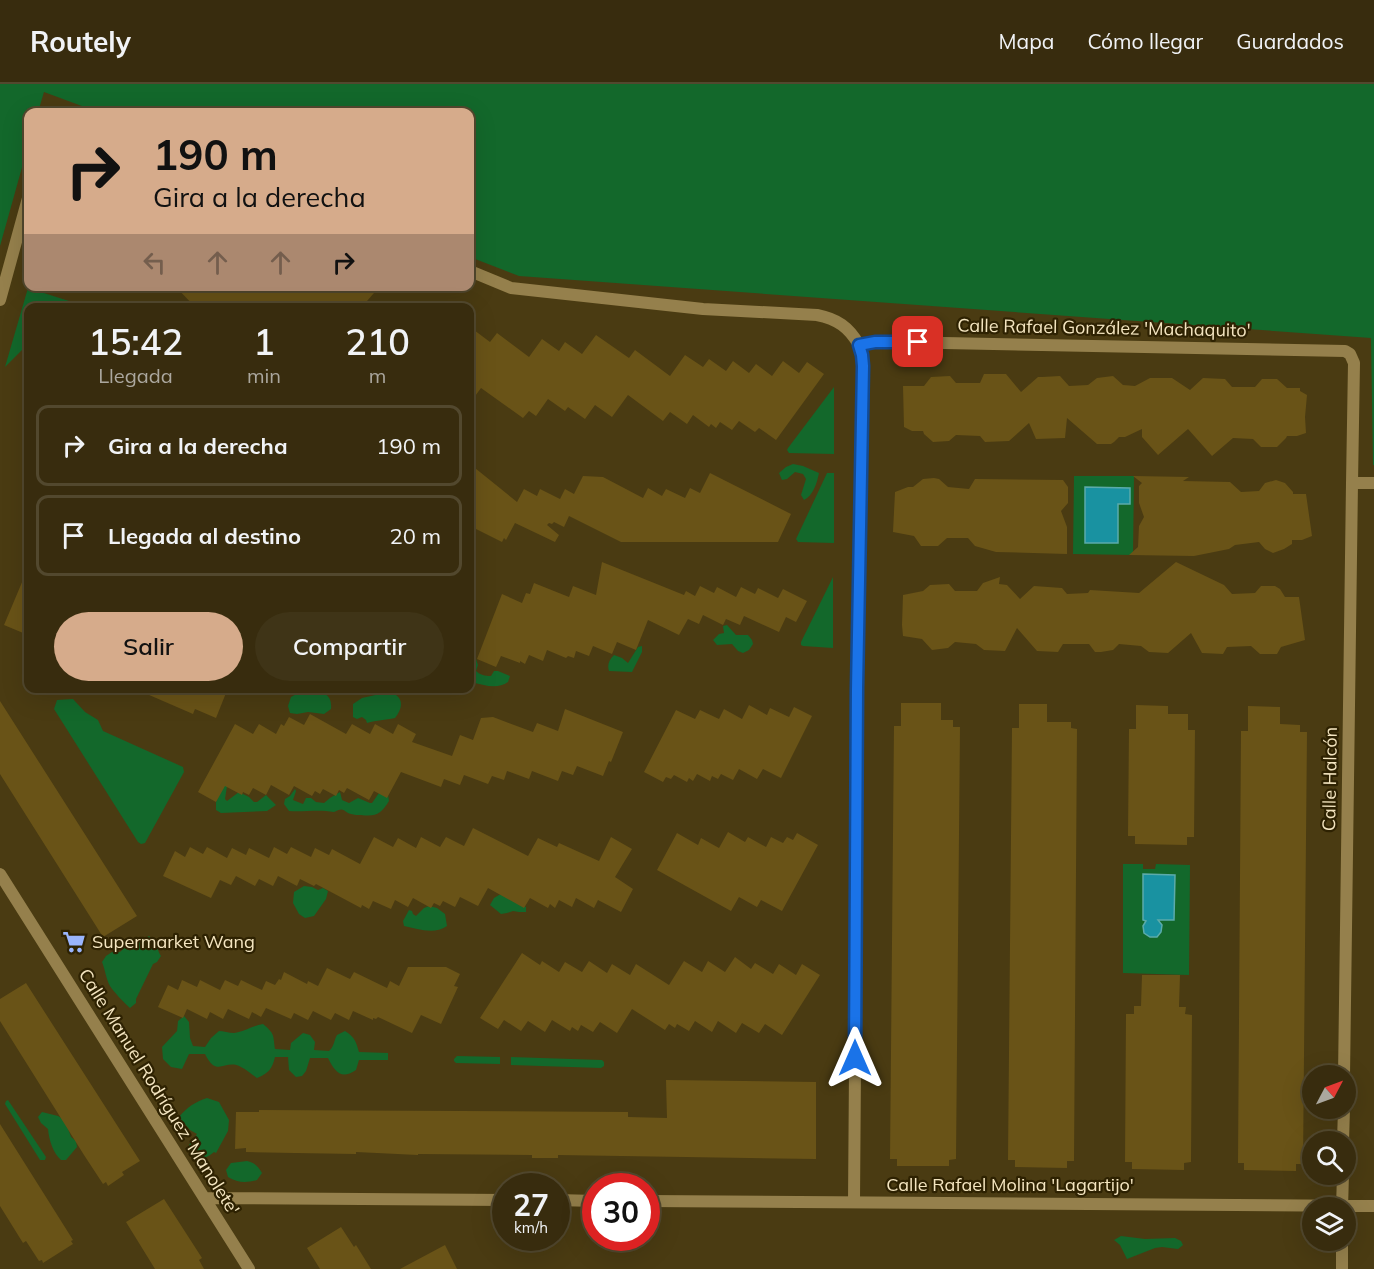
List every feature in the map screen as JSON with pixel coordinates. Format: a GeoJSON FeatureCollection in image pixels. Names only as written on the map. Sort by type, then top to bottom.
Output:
{"type":"FeatureCollection","features":[{"type":"Feature","properties":{"kind":"street"},"geometry":{"type":"LineString","coordinates":[[0,300],[24,213]]}},
{"type":"Feature","properties":{"kind":"street"},"geometry":{"type":"LineString","coordinates":[[474,274],[511,288],[703,309],[817,315],[837,321],[846,327],[854,335],[859,345],[863,366],[857,689],[854,1202]]}},
{"type":"Feature","properties":{"kind":"street","name":"Calle Rafael González 'Machaquito'"},"geometry":{"type":"LineString","coordinates":[[859,345],[895,342],[1345,351],[1350,354],[1354,363],[1352,483]]}},
{"type":"Feature","properties":{"kind":"street"},"geometry":{"type":"LineString","coordinates":[[1352,483],[1374,483]]}},
{"type":"Feature","properties":{"kind":"street","name":"Calle Halcón"},"geometry":{"type":"LineString","coordinates":[[1344,1065],[1352,483]]}},
{"type":"Feature","properties":{"kind":"street","name":"Calle Manuel Rodríguez 'Manolete'"},"geometry":{"type":"LineString","coordinates":[[0,874],[249,1269]]}},
{"type":"Feature","properties":{"kind":"street"},"geometry":{"type":"LineString","coordinates":[[204,1198],[492,1200]]}},
{"type":"Feature","properties":{"kind":"street","name":"Calle Rafael Molina 'Lagartijo'"},"geometry":{"type":"LineString","coordinates":[[660,1201],[1302,1206]]}},
{"type":"Feature","properties":{"kind":"street","name":"Calle Rafael Molina 'Lagartijo'"},"geometry":{"type":"LineString","coordinates":[[1356,1206],[1374,1206]]}},
{"type":"Feature","properties":{"kind":"street"},"geometry":{"type":"LineString","coordinates":[[1342,1251],[1342,1269]]}},
{"type":"Feature","properties":{"kind":"green space"},"geometry":{"type":"Polygon","coordinates":[[[0,84],[1374,84],[1374,465],[1371,338],[519,276],[474,259],[474,108],[87,108],[44,92],[39,108],[24,108],[24,160],[0,246],[0,84]]]}},
{"type":"Feature","properties":{"kind":"green space"},"geometry":{"type":"Polygon","coordinates":[[[27,291],[37,291],[69,301],[70,303],[24,303],[24,348],[5,367],[27,291]]]}},
{"type":"Feature","properties":{"kind":"green space"},"geometry":{"type":"Polygon","coordinates":[[[834,387],[834,454],[789,453],[788,448],[834,387]]]}},
{"type":"Feature","properties":{"kind":"green space"},"geometry":{"type":"Polygon","coordinates":[[[793,464],[819,473],[816,485],[804,500],[801,495],[806,479],[803,474],[795,472],[782,480],[779,473],[793,464]]]}},
{"type":"Feature","properties":{"kind":"green space"},"geometry":{"type":"Polygon","coordinates":[[[827,473],[834,473],[834,543],[798,542],[796,539],[827,473]]]}},
{"type":"Feature","properties":{"kind":"green space"},"geometry":{"type":"Polygon","coordinates":[[[1074,476],[1134,476],[1133,555],[1073,554],[1074,476]]]}},
{"type":"Feature","properties":{"kind":"green space"},"geometry":{"type":"Polygon","coordinates":[[[833,577],[833,648],[803,646],[801,642],[833,577]]]}},
{"type":"Feature","properties":{"kind":"green space"},"geometry":{"type":"Polygon","coordinates":[[[727,625],[736,635],[748,635],[753,644],[749,650],[743,653],[732,644],[717,645],[713,640],[719,634],[724,633],[723,626],[727,625]]]}},
{"type":"Feature","properties":{"kind":"green space"},"geometry":{"type":"Polygon","coordinates":[[[642,646],[642,652],[632,672],[609,671],[609,663],[614,655],[628,663],[638,647],[642,646]]]}},
{"type":"Feature","properties":{"kind":"green space"},"geometry":{"type":"Polygon","coordinates":[[[474,658],[478,665],[476,671],[483,675],[491,676],[494,671],[498,671],[510,676],[508,682],[504,684],[486,685],[474,683],[474,658]]]}},
{"type":"Feature","properties":{"kind":"green space"},"geometry":{"type":"Polygon","coordinates":[[[298,693],[322,693],[329,698],[331,709],[324,714],[290,713],[288,706],[291,697],[298,693]]]}},
{"type":"Feature","properties":{"kind":"green space"},"geometry":{"type":"Polygon","coordinates":[[[393,694],[399,697],[401,706],[395,718],[367,723],[362,717],[357,719],[353,717],[353,704],[362,698],[393,694]]]}},
{"type":"Feature","properties":{"kind":"green space"},"geometry":{"type":"Polygon","coordinates":[[[73,699],[85,712],[98,720],[103,731],[183,767],[184,772],[145,843],[138,842],[54,709],[57,700],[73,699]]]}},
{"type":"Feature","properties":{"kind":"green space"},"geometry":{"type":"Polygon","coordinates":[[[224,784],[227,786],[225,799],[227,801],[239,792],[254,802],[266,795],[276,805],[267,811],[221,813],[216,810],[216,802],[224,784]]]}},
{"type":"Feature","properties":{"kind":"green space"},"geometry":{"type":"Polygon","coordinates":[[[295,789],[293,800],[303,804],[306,798],[324,803],[340,792],[342,800],[349,803],[358,798],[372,803],[379,793],[388,795],[389,801],[381,812],[371,815],[352,814],[342,809],[334,812],[289,811],[284,804],[285,799],[295,789]]]}},
{"type":"Feature","properties":{"kind":"green space"},"geometry":{"type":"Polygon","coordinates":[[[1123,864],[1143,864],[1143,869],[1155,869],[1156,864],[1190,865],[1189,975],[1123,973],[1123,864]]]}},
{"type":"Feature","properties":{"kind":"green space"},"geometry":{"type":"Polygon","coordinates":[[[304,886],[318,890],[323,888],[328,891],[326,899],[314,916],[305,918],[299,914],[293,903],[294,892],[304,886]]]}},
{"type":"Feature","properties":{"kind":"green space"},"geometry":{"type":"Polygon","coordinates":[[[499,895],[526,907],[526,912],[513,911],[501,914],[490,905],[499,895]]]}},
{"type":"Feature","properties":{"kind":"green space"},"geometry":{"type":"Polygon","coordinates":[[[429,906],[445,914],[447,926],[431,931],[404,926],[403,921],[409,910],[416,916],[429,906]]]}},
{"type":"Feature","properties":{"kind":"green space"},"geometry":{"type":"Polygon","coordinates":[[[149,936],[161,956],[153,964],[136,1003],[130,1008],[110,986],[102,962],[112,952],[120,952],[128,944],[134,945],[149,936]]]}},
{"type":"Feature","properties":{"kind":"green space"},"geometry":{"type":"Polygon","coordinates":[[[184,1016],[189,1022],[193,1046],[205,1047],[219,1031],[234,1033],[263,1024],[273,1035],[275,1049],[290,1050],[291,1043],[303,1033],[310,1035],[315,1042],[314,1050],[329,1051],[337,1035],[345,1031],[355,1040],[359,1052],[388,1053],[388,1060],[359,1060],[356,1070],[342,1074],[336,1071],[328,1058],[310,1058],[306,1071],[302,1076],[296,1077],[289,1070],[288,1057],[275,1057],[269,1070],[257,1078],[235,1065],[217,1067],[209,1061],[205,1054],[189,1054],[182,1069],[171,1067],[163,1059],[162,1047],[177,1031],[178,1021],[184,1016]]]}},
{"type":"Feature","properties":{"kind":"green space"},"geometry":{"type":"Polygon","coordinates":[[[457,1056],[500,1057],[500,1064],[456,1063],[454,1059],[457,1056]]]}},
{"type":"Feature","properties":{"kind":"green space"},"geometry":{"type":"Polygon","coordinates":[[[511,1057],[602,1060],[604,1066],[601,1068],[511,1065],[511,1057]]]}},
{"type":"Feature","properties":{"kind":"green space"},"geometry":{"type":"Polygon","coordinates":[[[207,1098],[219,1102],[229,1120],[228,1131],[216,1153],[200,1158],[191,1154],[189,1145],[197,1134],[190,1130],[179,1117],[192,1105],[207,1098]]]}},
{"type":"Feature","properties":{"kind":"green space"},"geometry":{"type":"Polygon","coordinates":[[[8,1100],[46,1157],[45,1160],[40,1160],[5,1104],[8,1100]]]}},
{"type":"Feature","properties":{"kind":"green space"},"geometry":{"type":"Polygon","coordinates":[[[42,1112],[65,1120],[71,1137],[76,1141],[77,1147],[66,1160],[58,1157],[50,1142],[48,1129],[38,1117],[42,1112]]]}},
{"type":"Feature","properties":{"kind":"green space"},"geometry":{"type":"Polygon","coordinates":[[[247,1161],[256,1165],[262,1173],[257,1180],[242,1182],[228,1177],[226,1170],[231,1163],[247,1161]]]}},
{"type":"Feature","properties":{"kind":"green space"},"geometry":{"type":"Polygon","coordinates":[[[1121,1236],[1145,1239],[1175,1238],[1183,1245],[1178,1249],[1155,1248],[1127,1259],[1120,1245],[1114,1240],[1121,1236]]]}},
{"type":"Feature","properties":{"kind":"water"},"geometry":{"type":"Polygon","coordinates":[[[1085,487],[1130,488],[1130,504],[1118,504],[1118,543],[1085,543],[1085,487]]]}},
{"type":"Feature","properties":{"kind":"water"},"geometry":{"type":"Polygon","coordinates":[[[1143,874],[1175,875],[1174,920],[1158,920],[1162,925],[1157,937],[1150,937],[1144,933],[1143,926],[1146,921],[1143,920],[1143,874]]]}},
{"type":"Feature","properties":{"kind":"building"},"geometry":{"type":"Polygon","coordinates":[[[180,291],[376,291],[365,303],[191,303],[180,291]]]}},
{"type":"Feature","properties":{"kind":"building"},"geometry":{"type":"Polygon","coordinates":[[[474,330],[490,342],[497,333],[529,357],[542,339],[559,351],[565,342],[582,354],[596,335],[629,358],[635,350],[670,376],[685,355],[703,367],[709,359],[726,371],[733,361],[749,373],[756,364],[772,376],[783,361],[799,373],[807,362],[824,374],[776,440],[759,428],[755,432],[739,421],[732,430],[720,422],[716,428],[711,424],[709,427],[693,415],[687,424],[670,412],[663,421],[628,395],[612,417],[595,405],[585,419],[568,407],[565,411],[548,399],[536,416],[529,411],[523,418],[481,388],[474,398],[474,330]]]}},
{"type":"Feature","properties":{"kind":"building"},"geometry":{"type":"Polygon","coordinates":[[[984,374],[1006,374],[1021,392],[1038,377],[1060,376],[1069,386],[1088,385],[1097,378],[1113,376],[1123,385],[1135,386],[1150,378],[1172,378],[1190,390],[1203,378],[1225,379],[1232,387],[1255,387],[1262,379],[1277,379],[1287,388],[1300,388],[1300,391],[1307,395],[1306,433],[1287,436],[1277,447],[1261,447],[1253,439],[1233,438],[1212,456],[1188,429],[1158,455],[1142,437],[1142,429],[1125,437],[1119,437],[1111,444],[1097,444],[1067,418],[1065,438],[1036,439],[1029,423],[1009,441],[985,442],[980,436],[956,435],[949,441],[933,442],[923,431],[912,431],[904,427],[903,386],[924,386],[931,377],[950,376],[956,383],[980,383],[984,374]]]}},
{"type":"Feature","properties":{"kind":"building"},"geometry":{"type":"Polygon","coordinates":[[[474,467],[517,502],[524,489],[537,496],[540,489],[560,499],[565,489],[574,494],[583,476],[603,477],[643,498],[648,488],[662,496],[666,489],[685,498],[690,488],[700,493],[710,473],[791,514],[778,542],[621,542],[569,516],[564,527],[554,522],[547,525],[559,535],[555,542],[515,523],[506,540],[504,538],[502,542],[474,528],[474,467]]]}},
{"type":"Feature","properties":{"kind":"building"},"geometry":{"type":"Polygon","coordinates":[[[1133,476],[1189,477],[1183,481],[1230,482],[1241,492],[1259,491],[1265,483],[1276,480],[1285,483],[1293,494],[1306,494],[1312,536],[1302,540],[1292,540],[1292,544],[1273,553],[1259,542],[1235,545],[1229,549],[1194,556],[1129,555],[1138,547],[1139,526],[1144,517],[1139,503],[1139,486],[1142,483],[1133,476]]]}},
{"type":"Feature","properties":{"kind":"building"},"geometry":{"type":"Polygon","coordinates":[[[923,479],[939,479],[948,487],[969,489],[975,479],[1063,480],[1068,487],[1068,503],[1061,511],[1067,527],[1067,554],[996,552],[975,546],[968,538],[947,538],[938,546],[921,546],[914,536],[893,532],[895,492],[913,487],[923,479]]]}},
{"type":"Feature","properties":{"kind":"building"},"geometry":{"type":"Polygon","coordinates":[[[602,562],[684,595],[686,591],[695,596],[700,586],[714,593],[717,587],[736,597],[741,587],[755,594],[758,588],[778,598],[783,589],[807,601],[796,622],[786,617],[779,632],[744,616],[740,625],[726,619],[723,625],[703,615],[699,624],[688,619],[679,635],[648,620],[636,650],[617,642],[612,654],[593,646],[589,656],[576,651],[574,658],[568,656],[566,658],[547,650],[543,661],[529,655],[525,664],[501,656],[496,667],[477,659],[502,594],[522,603],[526,593],[530,594],[534,583],[569,597],[573,586],[596,595],[602,562]]]}},
{"type":"Feature","properties":{"kind":"building"},"geometry":{"type":"Polygon","coordinates":[[[1176,562],[1224,585],[1232,594],[1255,593],[1261,586],[1275,586],[1285,597],[1299,597],[1305,640],[1281,647],[1277,654],[1260,654],[1251,646],[1227,647],[1223,654],[1202,653],[1191,633],[1168,653],[1149,652],[1141,646],[1119,644],[1113,650],[1101,652],[1095,652],[1089,644],[1063,644],[1058,652],[1037,651],[1017,628],[1005,651],[984,650],[976,644],[955,642],[948,648],[932,650],[922,639],[903,636],[903,595],[923,591],[930,585],[949,584],[955,591],[977,591],[983,583],[1000,577],[999,584],[1007,585],[1020,599],[1034,586],[1062,588],[1067,594],[1088,593],[1090,590],[1139,593],[1176,562]]]}},
{"type":"Feature","properties":{"kind":"building"},"geometry":{"type":"Polygon","coordinates":[[[24,578],[24,633],[4,625],[24,578]]]}},
{"type":"Feature","properties":{"kind":"building"},"geometry":{"type":"Polygon","coordinates":[[[145,693],[226,693],[216,718],[195,709],[193,714],[145,693]]]}},
{"type":"Feature","properties":{"kind":"building"},"geometry":{"type":"Polygon","coordinates":[[[0,701],[137,916],[103,937],[0,774],[0,701]]]}},
{"type":"Feature","properties":{"kind":"building"},"geometry":{"type":"Polygon","coordinates":[[[901,703],[941,703],[941,720],[953,720],[953,727],[960,727],[956,1159],[949,1160],[949,1166],[897,1166],[897,1159],[890,1159],[894,726],[901,726],[901,703]]]}},
{"type":"Feature","properties":{"kind":"building"},"geometry":{"type":"Polygon","coordinates":[[[1019,704],[1047,704],[1047,722],[1071,722],[1071,728],[1077,729],[1074,1161],[1067,1161],[1067,1168],[1015,1167],[1015,1160],[1008,1160],[1012,728],[1019,728],[1019,704]]]}},
{"type":"Feature","properties":{"kind":"building"},"geometry":{"type":"Polygon","coordinates":[[[749,705],[767,715],[770,708],[789,717],[794,707],[812,716],[781,778],[763,769],[757,779],[739,769],[733,780],[721,774],[718,779],[712,776],[710,781],[697,774],[693,781],[689,778],[687,782],[674,775],[671,779],[666,777],[663,782],[644,772],[676,710],[695,719],[700,710],[719,719],[724,709],[742,719],[749,705]]]}},
{"type":"Feature","properties":{"kind":"building"},"geometry":{"type":"Polygon","coordinates":[[[1136,705],[1168,706],[1168,714],[1188,714],[1188,730],[1195,730],[1194,837],[1187,837],[1187,845],[1135,844],[1135,836],[1128,836],[1129,729],[1136,729],[1136,705]]]}},
{"type":"Feature","properties":{"kind":"building"},"geometry":{"type":"Polygon","coordinates":[[[1248,706],[1280,707],[1280,724],[1300,725],[1300,732],[1307,732],[1304,1065],[1302,1065],[1303,1131],[1302,1164],[1296,1164],[1296,1171],[1244,1170],[1244,1163],[1238,1163],[1241,731],[1248,731],[1248,706]]]}},
{"type":"Feature","properties":{"kind":"building"},"geometry":{"type":"Polygon","coordinates":[[[565,709],[623,732],[603,776],[577,766],[573,775],[562,771],[558,781],[532,771],[529,779],[507,771],[504,780],[492,776],[488,784],[464,775],[460,785],[444,779],[441,787],[401,772],[387,798],[374,791],[369,800],[347,788],[344,793],[339,790],[336,796],[323,789],[320,794],[315,791],[312,796],[294,786],[289,795],[271,785],[266,795],[253,788],[249,795],[243,792],[242,795],[225,786],[216,802],[198,792],[235,724],[253,734],[259,724],[276,734],[281,724],[284,726],[289,717],[304,725],[310,714],[346,734],[352,724],[370,734],[375,724],[393,734],[398,724],[416,734],[412,742],[452,756],[460,735],[473,740],[481,718],[493,717],[533,732],[537,723],[558,731],[565,709]]]}},
{"type":"Feature","properties":{"kind":"building"},"geometry":{"type":"Polygon","coordinates":[[[473,828],[528,856],[538,838],[557,847],[559,843],[599,861],[611,837],[632,849],[615,877],[633,889],[621,912],[598,900],[594,908],[576,898],[572,907],[559,900],[555,908],[550,904],[548,908],[530,898],[524,908],[488,888],[478,906],[460,897],[455,907],[443,901],[440,906],[434,903],[431,908],[413,898],[408,907],[395,900],[391,909],[373,901],[369,909],[362,905],[361,908],[316,884],[314,886],[300,879],[297,886],[278,876],[273,886],[259,879],[255,886],[236,876],[231,885],[220,880],[211,898],[163,876],[175,851],[185,857],[190,847],[203,854],[207,847],[227,858],[232,848],[246,855],[249,848],[269,858],[274,847],[287,854],[291,847],[311,857],[315,848],[329,855],[332,849],[360,864],[374,837],[393,847],[398,838],[416,848],[421,837],[440,847],[446,837],[464,846],[473,828]]]}},
{"type":"Feature","properties":{"kind":"building"},"geometry":{"type":"Polygon","coordinates":[[[728,832],[745,842],[748,837],[766,847],[771,837],[783,843],[787,837],[793,840],[797,833],[818,845],[782,911],[761,900],[757,907],[739,897],[731,911],[657,870],[677,833],[698,845],[701,838],[719,848],[728,832]]]}},
{"type":"Feature","properties":{"kind":"building"},"geometry":{"type":"Polygon","coordinates":[[[522,953],[540,965],[542,961],[559,972],[565,962],[582,972],[589,961],[607,973],[612,964],[630,975],[636,964],[669,985],[684,961],[702,972],[708,961],[725,972],[735,957],[751,969],[755,963],[773,974],[779,964],[796,975],[802,964],[820,975],[782,1035],[765,1024],[759,1033],[742,1023],[736,1033],[718,1021],[712,1032],[695,1021],[689,1031],[677,1024],[675,1028],[669,1024],[665,1030],[632,1009],[617,1033],[600,1022],[593,1032],[581,1025],[578,1031],[572,1027],[570,1031],[552,1020],[545,1032],[528,1021],[521,1031],[504,1020],[498,1029],[480,1018],[522,953]]]}},
{"type":"Feature","properties":{"kind":"building"},"geometry":{"type":"Polygon","coordinates":[[[408,967],[446,967],[460,974],[454,986],[458,987],[441,1024],[421,1015],[412,1033],[378,1017],[373,1020],[353,1011],[349,1020],[335,1013],[331,1020],[313,1011],[308,1020],[294,1013],[291,1019],[266,1008],[261,1017],[252,1012],[249,1019],[228,1009],[223,1019],[210,1012],[207,1019],[187,1009],[183,1018],[158,1007],[168,985],[178,990],[182,980],[197,987],[200,980],[220,990],[225,980],[238,986],[241,980],[262,990],[266,981],[275,985],[279,979],[281,980],[284,972],[307,984],[308,981],[318,986],[327,968],[350,979],[354,972],[387,988],[390,981],[399,986],[408,967]]]}},
{"type":"Feature","properties":{"kind":"building"},"geometry":{"type":"Polygon","coordinates":[[[1142,975],[1180,975],[1179,1007],[1186,1007],[1185,1014],[1192,1015],[1191,1162],[1184,1163],[1184,1170],[1132,1169],[1132,1162],[1125,1162],[1126,1014],[1134,1014],[1134,1006],[1141,1006],[1142,975]]]}},
{"type":"Feature","properties":{"kind":"building"},"geometry":{"type":"Polygon","coordinates":[[[26,983],[140,1161],[122,1172],[124,1175],[108,1186],[106,1182],[103,1184],[84,1155],[0,1021],[0,999],[26,983]]]}},
{"type":"Feature","properties":{"kind":"building"},"geometry":{"type":"Polygon","coordinates":[[[666,1080],[816,1082],[816,1159],[558,1155],[558,1158],[532,1158],[532,1155],[295,1153],[246,1152],[246,1148],[235,1149],[236,1112],[259,1112],[259,1110],[628,1112],[628,1117],[667,1118],[666,1080]]]}},
{"type":"Feature","properties":{"kind":"building"},"geometry":{"type":"Polygon","coordinates":[[[0,1124],[73,1240],[71,1241],[73,1244],[43,1263],[42,1260],[39,1261],[26,1241],[23,1243],[0,1206],[0,1124]]]}},
{"type":"Feature","properties":{"kind":"building"},"geometry":{"type":"Polygon","coordinates":[[[164,1199],[202,1258],[199,1260],[204,1269],[155,1269],[126,1222],[164,1199]]]}},
{"type":"Feature","properties":{"kind":"building"},"geometry":{"type":"Polygon","coordinates":[[[341,1227],[371,1269],[320,1269],[307,1248],[341,1227]]]}},
{"type":"Feature","properties":{"kind":"building"},"geometry":{"type":"Polygon","coordinates":[[[445,1245],[457,1269],[400,1269],[445,1245]]]}},
{"type":"Feature","properties":{"kind":"place","name":"Supermarket Wang"},"geometry":{"type":"Point","coordinates":[74,942]}},
{"type":"Feature","properties":{"kind":"route"},"geometry":{"type":"LineString","coordinates":[[855,1058],[857,689],[863,366],[859,345],[875,342],[918,342]]}}]}
